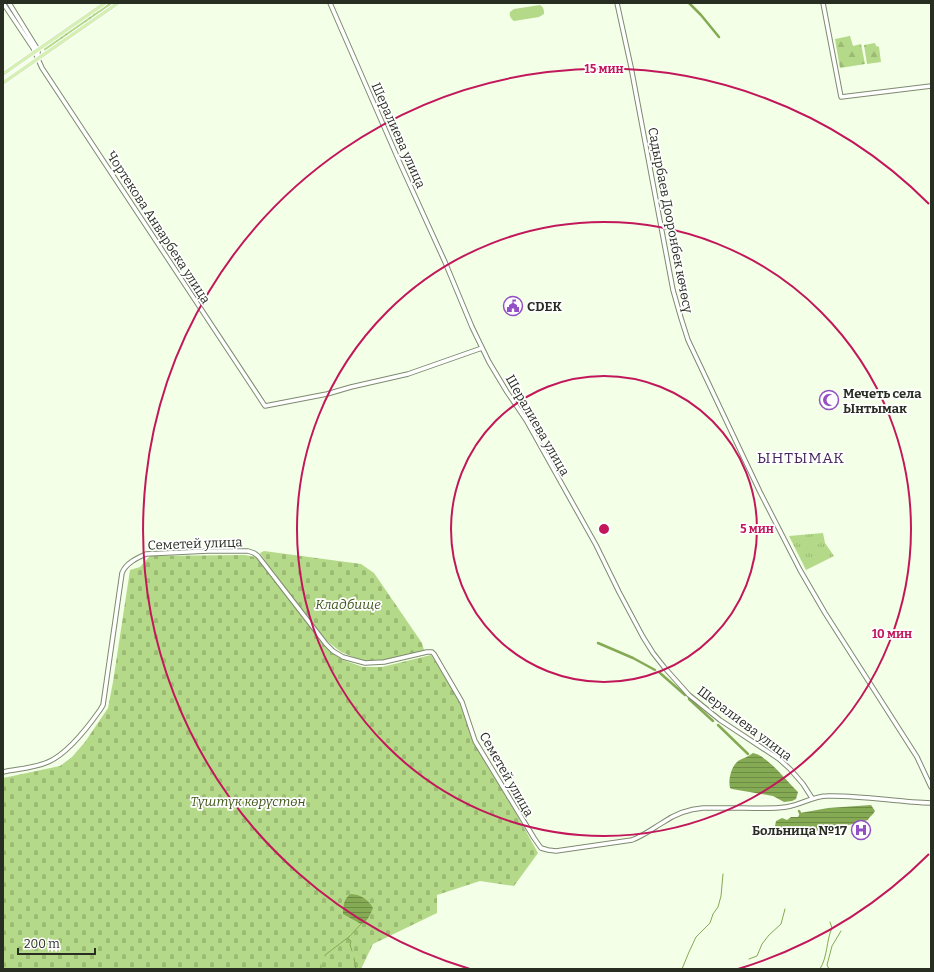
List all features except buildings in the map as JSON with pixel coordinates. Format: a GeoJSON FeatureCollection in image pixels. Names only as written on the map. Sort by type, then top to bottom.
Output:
{"type":"FeatureCollection","features":[{"type":"Feature","properties":{"kind":"main road"},"geometry":{"type":"LineString","coordinates":[[3,74],[105,3]]}},
{"type":"Feature","properties":{"kind":"main road"},"geometry":{"type":"LineString","coordinates":[[3,83],[118,3]]}},
{"type":"Feature","properties":{"kind":"street"},"geometry":{"type":"LineString","coordinates":[[3,3],[36,51]]}},
{"type":"Feature","properties":{"kind":"street"},"geometry":{"type":"LineString","coordinates":[[9,3],[36,51],[38,59]]}},
{"type":"Feature","properties":{"kind":"street","name":"Шералиева улица"},"geometry":{"type":"LineString","coordinates":[[330,3],[482,348],[496,374],[541,446],[596,545],[619,592],[653,654],[697,702],[720,720],[773,755],[790,769],[803,784],[812,798]]}},
{"type":"Feature","properties":{"kind":"street","name":"Садырбаев Дооронбек көчөсү"},"geometry":{"type":"LineString","coordinates":[[617,3],[631,67],[673,290],[688,340],[760,492],[800,570],[833,626],[916,756],[931,787]]}},
{"type":"Feature","properties":{"kind":"street"},"geometry":{"type":"LineString","coordinates":[[823,3],[841,97],[931,86]]}},
{"type":"Feature","properties":{"kind":"street","name":"Чортекова Анварбека улица"},"geometry":{"type":"LineString","coordinates":[[38,59],[50,81],[265,406],[327,394],[408,374],[482,348]]}},
{"type":"Feature","properties":{"kind":"street","name":"Семетей улица"},"geometry":{"type":"LineString","coordinates":[[3,772],[41,765],[55,759],[78,737],[103,705],[124,567],[140,556],[146,554],[201,551],[248,551],[258,556],[326,644],[337,654],[356,661],[370,663],[384,662],[427,652],[432,652],[434,654],[464,705],[475,741],[540,847],[556,851],[632,840],[674,816],[695,809],[783,808],[812,798]]}},
{"type":"Feature","properties":{"kind":"street"},"geometry":{"type":"LineString","coordinates":[[812,798],[829,795],[931,804]]}},
{"type":"Feature","properties":{"kind":"green space"},"geometry":{"type":"Polygon","coordinates":[[[109,3],[114,3],[45,51],[43,48],[109,3]]]}},
{"type":"Feature","properties":{"kind":"green space"},"geometry":{"type":"Polygon","coordinates":[[[540,5],[544,9],[544,14],[539,17],[514,21],[510,16],[510,12],[514,9],[540,5]]]}},
{"type":"Feature","properties":{"kind":"green space"},"geometry":{"type":"Polygon","coordinates":[[[850,36],[853,46],[861,44],[865,64],[840,68],[835,39],[850,36]]]}},
{"type":"Feature","properties":{"kind":"green space"},"geometry":{"type":"Polygon","coordinates":[[[875,43],[876,46],[879,47],[881,62],[867,64],[864,45],[875,43]]]}},
{"type":"Feature","properties":{"kind":"green space"},"geometry":{"type":"Polygon","coordinates":[[[823,533],[825,543],[834,556],[806,570],[789,536],[823,533]]]}},
{"type":"Feature","properties":{"kind":"green space","name":"Кладбище"},"geometry":{"type":"Polygon","coordinates":[[[264,551],[361,564],[374,573],[422,643],[424,650],[379,661],[363,661],[341,652],[327,641],[311,622],[260,553],[264,551]]]}},
{"type":"Feature","properties":{"kind":"green space","name":"Түштүк көрүстөн"},"geometry":{"type":"Polygon","coordinates":[[[245,555],[256,557],[326,647],[343,660],[363,667],[382,667],[431,655],[467,709],[476,744],[538,853],[514,886],[480,881],[437,895],[437,913],[373,944],[361,969],[3,969],[3,778],[60,766],[72,757],[85,742],[108,708],[130,570],[140,567],[150,556],[245,555]]]}},
{"type":"Feature","properties":{"kind":"shaded area"},"geometry":{"type":"Polygon","coordinates":[[[753,753],[764,758],[798,792],[796,799],[784,802],[773,796],[730,788],[729,785],[732,770],[738,761],[753,753]]]}},
{"type":"Feature","properties":{"kind":"shaded area"},"geometry":{"type":"Polygon","coordinates":[[[871,805],[875,811],[868,820],[820,830],[801,837],[783,833],[775,826],[776,821],[782,818],[787,820],[791,817],[798,817],[800,813],[828,808],[871,805]]]}},
{"type":"Feature","properties":{"kind":"shaded area"},"geometry":{"type":"Polygon","coordinates":[[[351,894],[364,898],[373,908],[367,919],[361,924],[343,914],[345,900],[351,894]]]}},
{"type":"Feature","properties":{"kind":"waterway"},"geometry":{"type":"LineString","coordinates":[[689,3],[719,37]]}},
{"type":"Feature","properties":{"kind":"waterway"},"geometry":{"type":"LineString","coordinates":[[598,643],[633,658],[655,670]]}},
{"type":"Feature","properties":{"kind":"waterway"},"geometry":{"type":"LineString","coordinates":[[660,673],[685,695]]}},
{"type":"Feature","properties":{"kind":"waterway"},"geometry":{"type":"LineString","coordinates":[[689,699],[713,721]]}},
{"type":"Feature","properties":{"kind":"waterway"},"geometry":{"type":"LineString","coordinates":[[718,725],[748,754]]}},
{"type":"Feature","properties":{"kind":"waterway"},"geometry":{"type":"LineString","coordinates":[[682,969],[696,937],[710,923],[713,914],[718,907],[721,896],[723,874]]}},
{"type":"Feature","properties":{"kind":"waterway"},"geometry":{"type":"LineString","coordinates":[[749,959],[757,956],[762,944],[781,924],[785,909]]}},
{"type":"Feature","properties":{"kind":"waterway"},"geometry":{"type":"LineString","coordinates":[[820,969],[823,964],[832,928],[830,922]]}},
{"type":"Feature","properties":{"kind":"waterway"},"geometry":{"type":"LineString","coordinates":[[325,956],[350,936],[361,924]]}},
{"type":"Feature","properties":{"kind":"waterway"},"geometry":{"type":"LineString","coordinates":[[829,969],[827,965],[832,946],[841,931]]}},
{"type":"Feature","properties":{"kind":"waterway"},"geometry":{"type":"LineString","coordinates":[[348,939],[351,941],[350,945],[352,951]]}},
{"type":"Feature","properties":{"kind":"waterway"},"geometry":{"type":"LineString","coordinates":[[354,958],[356,969]]}},
{"type":"Feature","properties":{"kind":"place","name":"CDEK"},"geometry":{"type":"Point","coordinates":[513,306]}},
{"type":"Feature","properties":{"kind":"place","name":"Мечеть села Ынтымак"},"geometry":{"type":"Point","coordinates":[829,400]}},
{"type":"Feature","properties":{"kind":"place","name":"Больница №17"},"geometry":{"type":"Point","coordinates":[861,830]}},
{"type":"Feature","properties":{"kind":"district","name":"ЫНТЫМАК"},"geometry":{"type":"Point","coordinates":[801,458]}}]}
